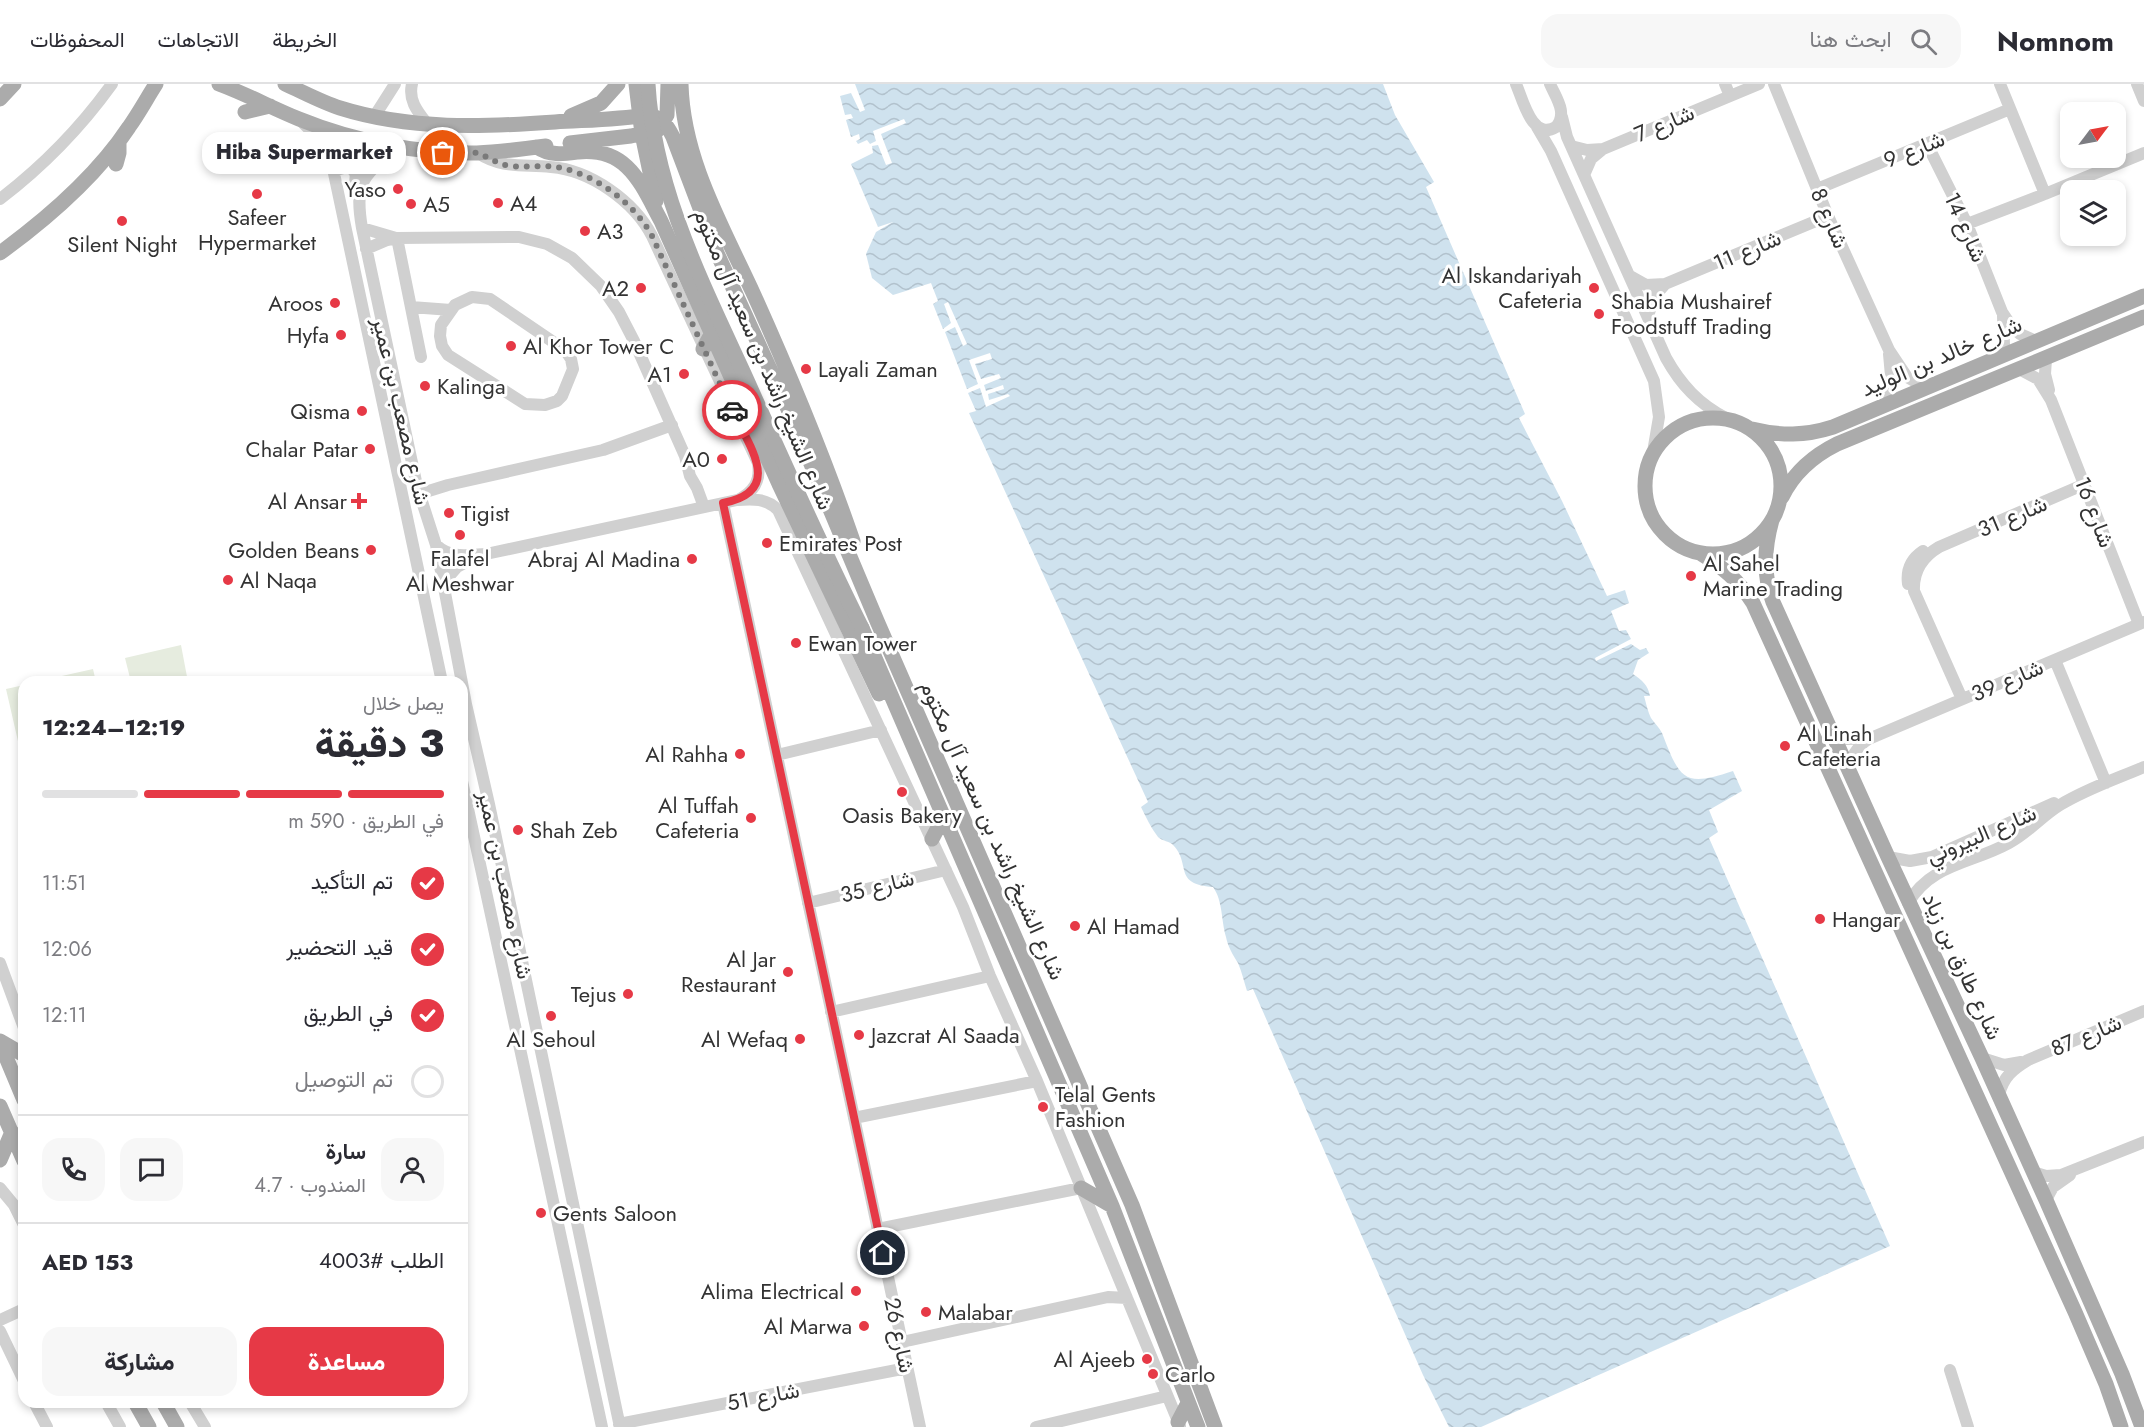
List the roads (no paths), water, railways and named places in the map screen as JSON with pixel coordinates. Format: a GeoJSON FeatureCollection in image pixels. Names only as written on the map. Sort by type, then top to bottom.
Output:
{"type":"FeatureCollection","features":[{"type":"Feature","properties":{"kind":"main road"},"geometry":{"type":"LineString","coordinates":[[0,99],[14,84]]}},
{"type":"Feature","properties":{"kind":"main road"},"geometry":{"type":"LineString","coordinates":[[129,128],[156,84]]}},
{"type":"Feature","properties":{"kind":"main road"},"geometry":{"type":"LineString","coordinates":[[0,253],[70,195],[168,84]]}},
{"type":"Feature","properties":{"kind":"main road"},"geometry":{"type":"LineString","coordinates":[[219,84],[300,120],[397,147],[443,153],[478,153],[537,147],[658,130],[664,122],[668,108],[668,84]]}},
{"type":"Feature","properties":{"kind":"main road"},"geometry":{"type":"LineString","coordinates":[[285,84],[339,108],[374,117],[428,125],[479,126],[639,116],[653,116],[664,122]]}},
{"type":"Feature","properties":{"kind":"main road"},"geometry":{"type":"LineString","coordinates":[[557,122],[601,103],[618,84]]}},
{"type":"Feature","properties":{"kind":"main road"},"geometry":{"type":"LineString","coordinates":[[636,84],[642,134],[661,221]]}},
{"type":"Feature","properties":{"kind":"main road"},"geometry":{"type":"LineString","coordinates":[[646,84],[655,84]]}},
{"type":"Feature","properties":{"kind":"main road","name":"شارع الشيخ راشد بن سعيد آل مكتوم"},"geometry":{"type":"LineString","coordinates":[[646,84],[658,158],[685,242],[816,536],[862,628],[944,816],[1112,1206],[1198,1427]]}},
{"type":"Feature","properties":{"kind":"main road"},"geometry":{"type":"LineString","coordinates":[[681,84],[690,141],[706,193],[800,400],[867,578],[877,621]]}},
{"type":"Feature","properties":{"kind":"main road"},"geometry":{"type":"LineString","coordinates":[[300,120],[299,113],[305,105],[324,109],[339,108]]}},
{"type":"Feature","properties":{"kind":"main road"},"geometry":{"type":"LineString","coordinates":[[245,112],[270,106]]}},
{"type":"Feature","properties":{"kind":"main road","name":"شارع الشيخ راشد بن سعيد آل مكتوم"},"geometry":{"type":"LineString","coordinates":[[664,122],[673,138],[703,219],[785,402],[877,621],[1132,1205],[1215,1427]]}},
{"type":"Feature","properties":{"kind":"main road"},"geometry":{"type":"LineString","coordinates":[[116,164],[119,153],[118,141]]}},
{"type":"Feature","properties":{"kind":"main road"},"geometry":{"type":"LineString","coordinates":[[537,147],[552,154],[598,152],[617,159],[633,172],[661,221],[779,484],[873,682],[885,702],[900,718]]}},
{"type":"Feature","properties":{"kind":"main road"},"geometry":{"type":"LineString","coordinates":[[655,195],[654,166],[660,158],[668,158],[673,163],[689,206],[695,215],[703,219]]}},
{"type":"Feature","properties":{"kind":"main road","name":"شارع خالد بن الوليد"},"geometry":{"type":"LineString","coordinates":[[1752,429],[1785,435],[1818,432],[2144,296]]}},
{"type":"Feature","properties":{"kind":"main road","name":"شارع خالد بن الوليد"},"geometry":{"type":"LineString","coordinates":[[1779,502],[1793,478],[1825,450],[2019,369],[2140,322]]}},
{"type":"Feature","properties":{"kind":"main road"},"geometry":{"type":"LineString","coordinates":[[703,349],[712,333]]}},
{"type":"Feature","properties":{"kind":"main road"},"geometry":{"type":"LineString","coordinates":[[1975,368],[1976,378],[1982,385]]}},
{"type":"Feature","properties":{"kind":"main road"},"geometry":{"type":"LineString","coordinates":[[1712,417],[1726,418],[1752,429],[1768,446],[1774,456],[1781,479],[1779,502],[1772,520],[1759,537],[1741,548],[1721,554],[1700,553],[1678,545],[1653,520],[1648,509],[1644,486],[1645,474],[1653,452],[1672,430],[1684,423],[1712,417]]}},
{"type":"Feature","properties":{"kind":"main road","name":"شارع طارق بن زياد"},"geometry":{"type":"LineString","coordinates":[[1772,520],[1765,553],[1768,586],[1778,613],[1908,903],[2046,1200],[2122,1374],[2142,1427]]}},
{"type":"Feature","properties":{"kind":"main road","name":"شارع طارق بن زياد"},"geometry":{"type":"LineString","coordinates":[[1700,553],[1731,574],[1753,603],[2016,1179],[2091,1349],[2121,1427]]}},
{"type":"Feature","properties":{"kind":"main road"},"geometry":{"type":"LineString","coordinates":[[852,669],[873,682]]}},
{"type":"Feature","properties":{"kind":"main road"},"geometry":{"type":"LineString","coordinates":[[932,839],[944,816]]}},
{"type":"Feature","properties":{"kind":"main road"},"geometry":{"type":"LineString","coordinates":[[0,1042],[18,1052]]}},
{"type":"Feature","properties":{"kind":"main road"},"geometry":{"type":"LineString","coordinates":[[0,1042],[18,1086]]}},
{"type":"Feature","properties":{"kind":"main road"},"geometry":{"type":"LineString","coordinates":[[0,1106],[18,1146]]}},
{"type":"Feature","properties":{"kind":"main road"},"geometry":{"type":"LineString","coordinates":[[0,1160],[12,1132]]}},
{"type":"Feature","properties":{"kind":"main road"},"geometry":{"type":"LineString","coordinates":[[2016,1179],[2033,1172]]}},
{"type":"Feature","properties":{"kind":"main road"},"geometry":{"type":"LineString","coordinates":[[1081,1188],[1112,1206]]}},
{"type":"Feature","properties":{"kind":"main road"},"geometry":{"type":"LineString","coordinates":[[1179,1425],[1188,1403]]}},
{"type":"Feature","properties":{"kind":"main road"},"geometry":{"type":"LineString","coordinates":[[138,1408],[149,1427]]}},
{"type":"Feature","properties":{"kind":"main road"},"geometry":{"type":"LineString","coordinates":[[166,1408],[177,1427]]}},
{"type":"Feature","properties":{"kind":"street"},"geometry":{"type":"LineString","coordinates":[[0,199],[62,143],[111,84]]}},
{"type":"Feature","properties":{"kind":"street"},"geometry":{"type":"LineString","coordinates":[[374,117],[394,84]]}},
{"type":"Feature","properties":{"kind":"street"},"geometry":{"type":"LineString","coordinates":[[412,84],[413,102],[428,125]]}},
{"type":"Feature","properties":{"kind":"street"},"geometry":{"type":"LineString","coordinates":[[1516,84],[1551,151],[1654,381],[1659,417],[1653,452]]}},
{"type":"Feature","properties":{"kind":"street"},"geometry":{"type":"LineString","coordinates":[[1550,84],[1562,112],[1571,146],[1666,358],[1685,387],[1704,405],[1726,418]]}},
{"type":"Feature","properties":{"kind":"street","name":"شارع 7"},"geometry":{"type":"LineString","coordinates":[[1584,175],[1591,159],[1603,149],[1728,90],[1759,84]]}},
{"type":"Feature","properties":{"kind":"street","name":"شارع 8"},"geometry":{"type":"LineString","coordinates":[[1774,84],[1828,216],[1889,350],[1907,377],[1925,387]]}},
{"type":"Feature","properties":{"kind":"street"},"geometry":{"type":"LineString","coordinates":[[2000,84],[2045,194]]}},
{"type":"Feature","properties":{"kind":"street"},"geometry":{"type":"LineString","coordinates":[[2137,84],[2144,101]]}},
{"type":"Feature","properties":{"kind":"street","name":"شارع 9"},"geometry":{"type":"LineString","coordinates":[[1817,189],[2010,109]]}},
{"type":"Feature","properties":{"kind":"street"},"geometry":{"type":"LineString","coordinates":[[1537,127],[1552,129],[1562,117]]}},
{"type":"Feature","properties":{"kind":"street","name":"شارع مصعب بن عمير"},"geometry":{"type":"LineString","coordinates":[[300,120],[322,142],[330,157],[441,676]]}},
{"type":"Feature","properties":{"kind":"street","name":"شارع 14"},"geometry":{"type":"LineString","coordinates":[[1927,144],[1966,224],[2002,312],[2020,334],[2036,341]]}},
{"type":"Feature","properties":{"kind":"street","name":"شارع 7"},"geometry":{"type":"LineString","coordinates":[[1571,146],[1587,150],[1603,149]]}},
{"type":"Feature","properties":{"kind":"street","name":"شارع مصعب بن عمير"},"geometry":{"type":"LineString","coordinates":[[397,147],[364,179],[359,192],[359,208],[418,490],[436,545],[461,676]]}},
{"type":"Feature","properties":{"kind":"street"},"geometry":{"type":"LineString","coordinates":[[478,153],[500,164],[548,166],[577,172],[600,185],[631,208],[642,220],[652,236],[758,464],[759,476],[755,486],[748,495],[737,500]]}},
{"type":"Feature","properties":{"kind":"street"},"geometry":{"type":"LineString","coordinates":[[1966,224],[2144,153]]}},
{"type":"Feature","properties":{"kind":"street"},"geometry":{"type":"LineString","coordinates":[[333,171],[347,167],[355,172],[353,197],[359,208]]}},
{"type":"Feature","properties":{"kind":"street","name":"شارع 11"},"geometry":{"type":"LineString","coordinates":[[1665,284],[1828,216]]}},
{"type":"Feature","properties":{"kind":"street"},"geometry":{"type":"LineString","coordinates":[[362,228],[398,238]]}},
{"type":"Feature","properties":{"kind":"street"},"geometry":{"type":"LineString","coordinates":[[366,249],[398,238],[519,237],[547,243],[572,258],[601,286],[619,312],[685,456],[696,470],[697,488],[704,507]]}},
{"type":"Feature","properties":{"kind":"street"},"geometry":{"type":"LineString","coordinates":[[340,249],[347,238]]}},
{"type":"Feature","properties":{"kind":"street"},"geometry":{"type":"LineString","coordinates":[[398,238],[421,357]]}},
{"type":"Feature","properties":{"kind":"street"},"geometry":{"type":"LineString","coordinates":[[1629,276],[1646,285],[1665,284]]}},
{"type":"Feature","properties":{"kind":"street"},"geometry":{"type":"LineString","coordinates":[[1648,317],[1653,298],[1665,284]]}},
{"type":"Feature","properties":{"kind":"street"},"geometry":{"type":"LineString","coordinates":[[411,307],[451,310],[466,299],[485,297],[560,346],[571,359],[573,369],[562,396],[557,401],[545,405],[525,404],[448,355],[442,346],[440,331],[451,310]]}},
{"type":"Feature","properties":{"kind":"street","name":"شارع 14"},"geometry":{"type":"LineString","coordinates":[[1997,358],[2004,345],[2002,312]]}},
{"type":"Feature","properties":{"kind":"street","name":"شارع 8"},"geometry":{"type":"LineString","coordinates":[[1885,405],[1892,387],[1889,350]]}},
{"type":"Feature","properties":{"kind":"street","name":"شارع 16"},"geometry":{"type":"LineString","coordinates":[[2046,359],[2045,374],[2050,400]]}},
{"type":"Feature","properties":{"kind":"street","name":"شارع 16"},"geometry":{"type":"LineString","coordinates":[[2019,369],[2038,379],[2050,400],[2085,484],[2114,564],[2142,623]]}},
{"type":"Feature","properties":{"kind":"street"},"geometry":{"type":"LineString","coordinates":[[418,490],[603,450],[672,425]]}},
{"type":"Feature","properties":{"kind":"street","name":"شارع 31"},"geometry":{"type":"LineString","coordinates":[[1962,699],[1917,599],[1914,584],[1917,569],[1925,557],[1939,547],[2085,484]]}},
{"type":"Feature","properties":{"kind":"street"},"geometry":{"type":"LineString","coordinates":[[443,583],[463,562],[486,554],[737,500],[760,499],[770,503],[778,510],[963,907],[1179,1425]]}},
{"type":"Feature","properties":{"kind":"street","name":"شارع 26"},"geometry":{"type":"LineString","coordinates":[[723,503],[920,1427]]}},
{"type":"Feature","properties":{"kind":"street"},"geometry":{"type":"LineString","coordinates":[[436,545],[455,556],[486,554]]}},
{"type":"Feature","properties":{"kind":"street","name":"شارع 39"},"geometry":{"type":"LineString","coordinates":[[1848,770],[1858,747],[1871,738],[2142,623]]}},
{"type":"Feature","properties":{"kind":"street"},"geometry":{"type":"LineString","coordinates":[[2055,660],[2106,783]]}},
{"type":"Feature","properties":{"kind":"street","name":"شارع مصعب بن عمير"},"geometry":{"type":"LineString","coordinates":[[468,713],[509,897],[619,1426]]}},
{"type":"Feature","properties":{"kind":"street"},"geometry":{"type":"LineString","coordinates":[[777,755],[881,730]]}},
{"type":"Feature","properties":{"kind":"street","name":"شارع 39"},"geometry":{"type":"LineString","coordinates":[[1832,734],[1848,739],[1871,738]]}},
{"type":"Feature","properties":{"kind":"street","name":"شارع البيروني"},"geometry":{"type":"LineString","coordinates":[[1908,903],[1915,891],[1936,873],[2003,846],[2023,834],[2058,806],[2144,767]]}},
{"type":"Feature","properties":{"kind":"street","name":"شارع البيروني"},"geometry":{"type":"LineString","coordinates":[[1888,857],[1910,861],[1932,857],[2043,808],[2073,798]]}},
{"type":"Feature","properties":{"kind":"street","name":"شارع مصعب بن عمير"},"geometry":{"type":"LineString","coordinates":[[468,809],[602,1427]]}},
{"type":"Feature","properties":{"kind":"street","name":"شارع 35"},"geometry":{"type":"LineString","coordinates":[[808,903],[946,870]]}},
{"type":"Feature","properties":{"kind":"street"},"geometry":{"type":"LineString","coordinates":[[0,963],[18,1012]]}},
{"type":"Feature","properties":{"kind":"street"},"geometry":{"type":"LineString","coordinates":[[831,1012],[990,976]]}},
{"type":"Feature","properties":{"kind":"street","name":"شارع 87"},"geometry":{"type":"LineString","coordinates":[[1982,1058],[2004,1065],[2028,1060],[2144,1011]]}},
{"type":"Feature","properties":{"kind":"street","name":"شارع 87"},"geometry":{"type":"LineString","coordinates":[[1999,1095],[2008,1074],[2028,1060]]}},
{"type":"Feature","properties":{"kind":"street"},"geometry":{"type":"LineString","coordinates":[[854,1118],[1037,1080]]}},
{"type":"Feature","properties":{"kind":"street"},"geometry":{"type":"LineString","coordinates":[[2033,1172],[2056,1176],[2144,1142]]}},
{"type":"Feature","properties":{"kind":"street"},"geometry":{"type":"LineString","coordinates":[[2046,1200],[2057,1183],[2078,1169]]}},
{"type":"Feature","properties":{"kind":"street"},"geometry":{"type":"LineString","coordinates":[[0,1188],[18,1213]]}},
{"type":"Feature","properties":{"kind":"street"},"geometry":{"type":"LineString","coordinates":[[878,1229],[1081,1188]]}},
{"type":"Feature","properties":{"kind":"street"},"geometry":{"type":"LineString","coordinates":[[902,1342],[1108,1297],[1127,1298]]}},
{"type":"Feature","properties":{"kind":"street"},"geometry":{"type":"LineString","coordinates":[[0,1320],[18,1312]]}},
{"type":"Feature","properties":{"kind":"street"},"geometry":{"type":"LineString","coordinates":[[0,1331],[18,1368]]}},
{"type":"Feature","properties":{"kind":"street","name":"شارع 51"},"geometry":{"type":"LineString","coordinates":[[619,1426],[908,1368]]}},
{"type":"Feature","properties":{"kind":"street"},"geometry":{"type":"LineString","coordinates":[[1950,1370],[1968,1427]]}},
{"type":"Feature","properties":{"kind":"street"},"geometry":{"type":"LineString","coordinates":[[1036,1427],[1167,1396]]}},
{"type":"Feature","properties":{"kind":"street"},"geometry":{"type":"LineString","coordinates":[[37,1408],[47,1427]]}},
{"type":"Feature","properties":{"kind":"street"},"geometry":{"type":"LineString","coordinates":[[109,1408],[120,1427]]}},
{"type":"Feature","properties":{"kind":"street"},"geometry":{"type":"LineString","coordinates":[[193,1408],[204,1427]]}},
{"type":"Feature","properties":{"kind":"water"},"geometry":{"type":"Polygon","coordinates":[[[855,84],[1383,84],[1395,115],[1434,182],[1426,187],[1525,414],[1519,418],[1607,596],[1625,590],[1629,603],[1611,611],[1619,631],[1626,630],[1631,639],[1595,658],[1596,661],[1631,644],[1640,650],[1646,648],[1649,653],[1638,660],[1633,674],[1648,689],[1650,696],[1644,696],[1650,716],[1662,733],[1679,770],[1693,779],[1703,779],[1733,771],[1742,791],[1709,810],[1718,832],[1709,838],[1890,1246],[1481,1427],[1449,1427],[1423,1375],[1253,989],[1247,991],[1239,966],[1227,941],[1216,892],[1213,887],[1192,882],[1188,878],[1179,853],[1172,844],[1158,837],[1147,819],[1141,807],[1148,802],[969,413],[976,411],[968,393],[980,388],[986,407],[1010,396],[1008,394],[989,400],[988,394],[1004,389],[1003,385],[986,391],[984,385],[1001,378],[999,374],[981,379],[975,364],[992,359],[990,353],[969,360],[978,384],[967,389],[945,332],[955,327],[963,346],[967,344],[948,302],[944,304],[951,323],[943,329],[933,304],[938,301],[931,283],[893,295],[872,278],[866,254],[876,232],[893,222],[878,227],[851,164],[873,153],[872,146],[878,145],[886,165],[892,163],[881,134],[906,123],[904,119],[873,131],[876,141],[870,144],[867,140],[858,144],[856,141],[860,139],[859,134],[851,137],[846,120],[853,118],[851,114],[845,115],[840,96],[851,93],[860,112],[865,110],[855,84]]]}},
{"type":"Feature","properties":{"kind":"place","name":"Hiba Supermarket"},"geometry":{"type":"Point","coordinates":[443,153]}},
{"type":"Feature","properties":{"kind":"place","name":"Yaso"},"geometry":{"type":"Point","coordinates":[398,189]}},
{"type":"Feature","properties":{"kind":"place","name":"Safeer Hypermarket"},"geometry":{"type":"Point","coordinates":[257,194]}},
{"type":"Feature","properties":{"kind":"place","name":"A4"},"geometry":{"type":"Point","coordinates":[498,203]}},
{"type":"Feature","properties":{"kind":"place","name":"A5"},"geometry":{"type":"Point","coordinates":[411,204]}},
{"type":"Feature","properties":{"kind":"place","name":"Silent Night"},"geometry":{"type":"Point","coordinates":[122,221]}},
{"type":"Feature","properties":{"kind":"place","name":"A3"},"geometry":{"type":"Point","coordinates":[585,231]}},
{"type":"Feature","properties":{"kind":"place","name":"A2"},"geometry":{"type":"Point","coordinates":[641,288]}},
{"type":"Feature","properties":{"kind":"place","name":"Al Iskandariyah Cafeteria"},"geometry":{"type":"Point","coordinates":[1594,288]}},
{"type":"Feature","properties":{"kind":"place","name":"Aroos"},"geometry":{"type":"Point","coordinates":[335,303]}},
{"type":"Feature","properties":{"kind":"place","name":"Shabia Mushairef Foodstuff Trading"},"geometry":{"type":"Point","coordinates":[1599,314]}},
{"type":"Feature","properties":{"kind":"place","name":"Hyfa"},"geometry":{"type":"Point","coordinates":[341,335]}},
{"type":"Feature","properties":{"kind":"place","name":"Al Khor Tower C"},"geometry":{"type":"Point","coordinates":[511,346]}},
{"type":"Feature","properties":{"kind":"place","name":"Layali Zaman"},"geometry":{"type":"Point","coordinates":[806,369]}},
{"type":"Feature","properties":{"kind":"place","name":"A1"},"geometry":{"type":"Point","coordinates":[684,374]}},
{"type":"Feature","properties":{"kind":"place","name":"Kalinga"},"geometry":{"type":"Point","coordinates":[425,386]}},
{"type":"Feature","properties":{"kind":"place","name":"Qisma"},"geometry":{"type":"Point","coordinates":[362,411]}},
{"type":"Feature","properties":{"kind":"place","name":"Chalar Patar"},"geometry":{"type":"Point","coordinates":[370,449]}},
{"type":"Feature","properties":{"kind":"place","name":"A0"},"geometry":{"type":"Point","coordinates":[722,459]}},
{"type":"Feature","properties":{"kind":"place","name":"Al Ansar"},"geometry":{"type":"Point","coordinates":[359,501]}},
{"type":"Feature","properties":{"kind":"place","name":"Tigist"},"geometry":{"type":"Point","coordinates":[449,513]}},
{"type":"Feature","properties":{"kind":"place","name":"Falafel Al Meshwar"},"geometry":{"type":"Point","coordinates":[460,535]}},
{"type":"Feature","properties":{"kind":"place","name":"Emirates Post"},"geometry":{"type":"Point","coordinates":[767,543]}},
{"type":"Feature","properties":{"kind":"place","name":"Golden Beans"},"geometry":{"type":"Point","coordinates":[371,550]}},
{"type":"Feature","properties":{"kind":"place","name":"Abraj Al Madina"},"geometry":{"type":"Point","coordinates":[692,559]}},
{"type":"Feature","properties":{"kind":"place","name":"Al Sahel Marine Trading"},"geometry":{"type":"Point","coordinates":[1691,576]}},
{"type":"Feature","properties":{"kind":"place","name":"Al Naqa"},"geometry":{"type":"Point","coordinates":[228,580]}},
{"type":"Feature","properties":{"kind":"place","name":"Ewan Tower"},"geometry":{"type":"Point","coordinates":[796,643]}},
{"type":"Feature","properties":{"kind":"place","name":"Al Linah Cafeteria"},"geometry":{"type":"Point","coordinates":[1785,746]}},
{"type":"Feature","properties":{"kind":"place","name":"Al Rahha"},"geometry":{"type":"Point","coordinates":[740,754]}},
{"type":"Feature","properties":{"kind":"place","name":"Oasis Bakery"},"geometry":{"type":"Point","coordinates":[902,792]}},
{"type":"Feature","properties":{"kind":"place","name":"Al Tuffah Cafeteria"},"geometry":{"type":"Point","coordinates":[751,818]}},
{"type":"Feature","properties":{"kind":"place","name":"Shah Zeb"},"geometry":{"type":"Point","coordinates":[518,830]}},
{"type":"Feature","properties":{"kind":"place","name":"Hangar"},"geometry":{"type":"Point","coordinates":[1820,919]}},
{"type":"Feature","properties":{"kind":"place","name":"Al Hamad"},"geometry":{"type":"Point","coordinates":[1075,926]}},
{"type":"Feature","properties":{"kind":"place","name":"Al Jar Restaurant"},"geometry":{"type":"Point","coordinates":[788,972]}},
{"type":"Feature","properties":{"kind":"place","name":"Tejus"},"geometry":{"type":"Point","coordinates":[628,994]}},
{"type":"Feature","properties":{"kind":"place","name":"Al Sehoul"},"geometry":{"type":"Point","coordinates":[551,1016]}},
{"type":"Feature","properties":{"kind":"place","name":"Jazcrat Al Saada"},"geometry":{"type":"Point","coordinates":[859,1035]}},
{"type":"Feature","properties":{"kind":"place","name":"Al Wefaq"},"geometry":{"type":"Point","coordinates":[800,1039]}},
{"type":"Feature","properties":{"kind":"place","name":"Telal Gents Fashion"},"geometry":{"type":"Point","coordinates":[1043,1107]}},
{"type":"Feature","properties":{"kind":"place","name":"Gents Saloon"},"geometry":{"type":"Point","coordinates":[541,1213]}},
{"type":"Feature","properties":{"kind":"place","name":"Alima Electrical"},"geometry":{"type":"Point","coordinates":[856,1291]}},
{"type":"Feature","properties":{"kind":"place","name":"Malabar"},"geometry":{"type":"Point","coordinates":[926,1312]}},
{"type":"Feature","properties":{"kind":"place","name":"Al Marwa"},"geometry":{"type":"Point","coordinates":[864,1326]}},
{"type":"Feature","properties":{"kind":"place","name":"Al Ajeeb"},"geometry":{"type":"Point","coordinates":[1147,1359]}},
{"type":"Feature","properties":{"kind":"place","name":"Carlo"},"geometry":{"type":"Point","coordinates":[1153,1374]}}]}
